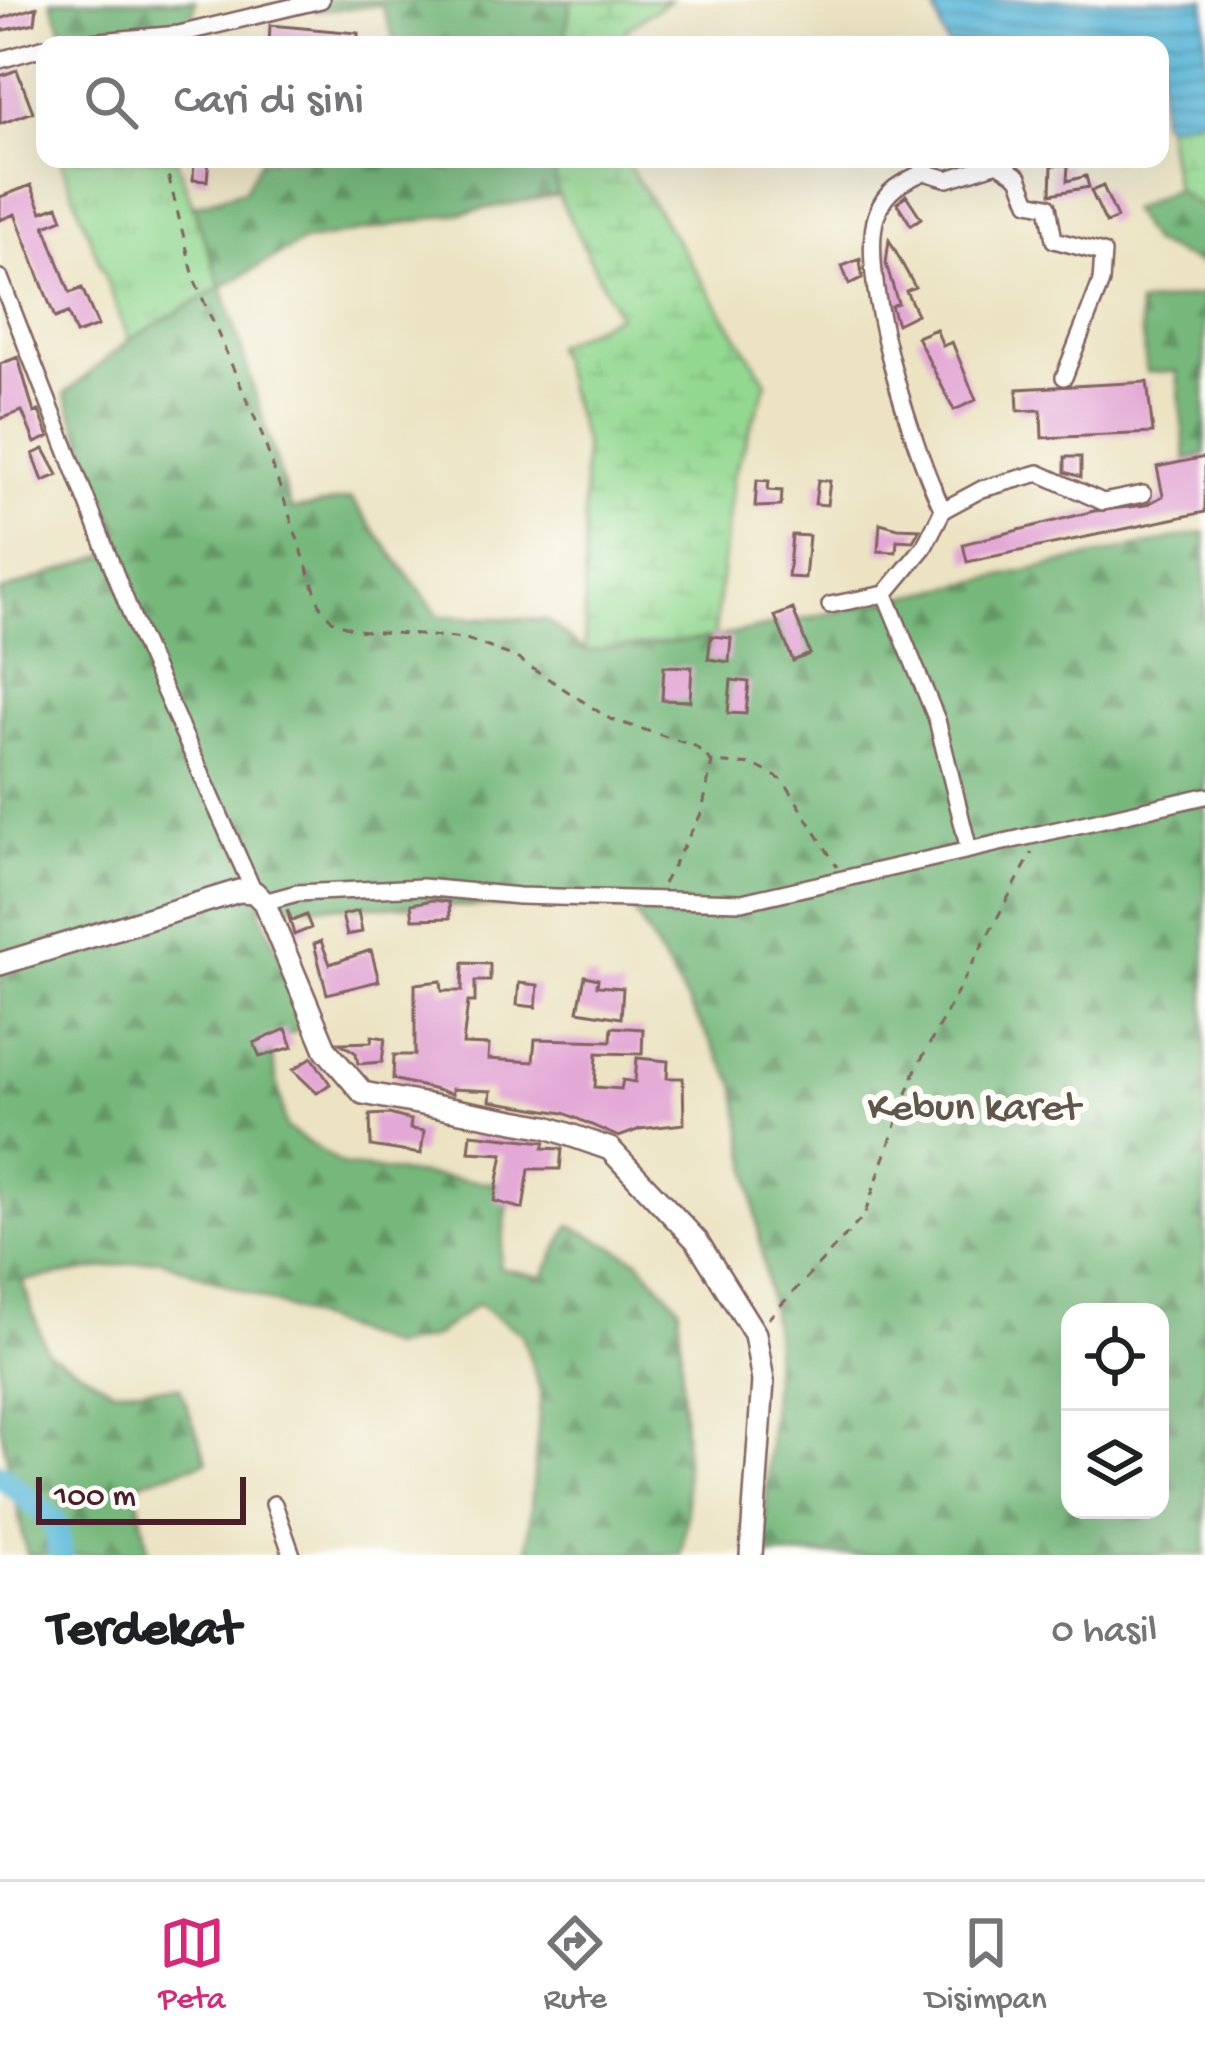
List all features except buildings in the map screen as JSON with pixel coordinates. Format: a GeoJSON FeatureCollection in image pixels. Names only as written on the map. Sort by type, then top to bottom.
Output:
{"type":"FeatureCollection","features":[{"type":"Feature","properties":{"kind":"main road"},"geometry":{"type":"LineString","coordinates":[[0,964],[239,891],[259,897],[326,1050],[363,1093],[547,1127],[610,1149],[697,1241],[755,1334],[763,1381],[752,1555]]}},
{"type":"Feature","properties":{"kind":"street"},"geometry":{"type":"LineString","coordinates":[[156,36],[321,0]]}},
{"type":"Feature","properties":{"kind":"street"},"geometry":{"type":"LineString","coordinates":[[0,60],[36,50]]}},
{"type":"Feature","properties":{"kind":"street"},"geometry":{"type":"LineString","coordinates":[[943,510],[900,407],[869,246],[878,210],[894,186],[924,172],[948,179],[982,168]]}},
{"type":"Feature","properties":{"kind":"street"},"geometry":{"type":"LineString","coordinates":[[1006,168],[1019,176],[1029,202],[1048,206],[1054,240],[1103,253],[1101,282],[1064,377]]}},
{"type":"Feature","properties":{"kind":"street"},"geometry":{"type":"LineString","coordinates":[[0,278],[138,632],[259,897],[422,887],[654,902],[742,902],[968,846],[1205,796]]}},
{"type":"Feature","properties":{"kind":"street"},"geometry":{"type":"LineString","coordinates":[[830,604],[885,595],[924,547],[943,510],[982,489],[1039,473],[1103,502],[1143,494]]}},
{"type":"Feature","properties":{"kind":"street"},"geometry":{"type":"LineString","coordinates":[[885,595],[937,720],[968,846]]}},
{"type":"Feature","properties":{"kind":"street"},"geometry":{"type":"LineString","coordinates":[[274,1504],[292,1555]]}},
{"type":"Feature","properties":{"kind":"path"},"geometry":{"type":"LineString","coordinates":[[166,168],[195,281],[261,432],[321,608],[334,622],[357,630],[466,639],[499,651],[610,719],[694,746],[712,762],[754,765],[784,781],[844,879]]}},
{"type":"Feature","properties":{"kind":"path"},"geometry":{"type":"LineString","coordinates":[[654,902],[702,812],[712,762]]}},
{"type":"Feature","properties":{"kind":"path"},"geometry":{"type":"LineString","coordinates":[[755,1334],[864,1216],[915,1071],[1044,830]]}},
{"type":"Feature","properties":{"kind":"green space"},"geometry":{"type":"Polygon","coordinates":[[[51,0],[195,0],[192,26],[63,32],[51,0]]]}},
{"type":"Feature","properties":{"kind":"green space"},"geometry":{"type":"Polygon","coordinates":[[[310,0],[571,0],[566,36],[393,36],[382,5],[316,11],[310,0]]]}},
{"type":"Feature","properties":{"kind":"green space"},"geometry":{"type":"Polygon","coordinates":[[[571,0],[670,0],[626,29],[626,36],[566,36],[571,0]]]}},
{"type":"Feature","properties":{"kind":"green space"},"geometry":{"type":"Polygon","coordinates":[[[1205,115],[1205,210],[1175,189],[1169,124],[1205,115]]]}},
{"type":"Feature","properties":{"kind":"green space"},"geometry":{"type":"Polygon","coordinates":[[[63,168],[179,168],[222,287],[129,340],[63,168]]]}},
{"type":"Feature","properties":{"kind":"green space","name":"Kebun karet"},"geometry":{"type":"Polygon","coordinates":[[[257,168],[554,168],[558,195],[302,242],[222,287],[291,510],[351,499],[439,616],[546,620],[585,651],[714,638],[1205,532],[1205,1555],[763,1555],[775,1338],[736,1085],[631,906],[258,906],[311,1025],[269,1042],[286,1128],[344,1166],[510,1185],[499,1268],[543,1277],[570,1225],[638,1260],[679,1306],[687,1517],[681,1555],[527,1555],[541,1394],[522,1334],[477,1304],[433,1337],[391,1347],[158,1259],[22,1281],[47,1352],[113,1389],[180,1387],[207,1461],[135,1484],[149,1555],[27,1555],[0,1423],[0,592],[123,549],[65,394],[129,340],[221,287],[193,206],[244,190],[257,168]]]}},
{"type":"Feature","properties":{"kind":"green space"},"geometry":{"type":"Polygon","coordinates":[[[554,168],[630,168],[767,382],[733,477],[714,638],[585,651],[584,442],[554,346],[618,315],[558,195],[554,168]]]}},
{"type":"Feature","properties":{"kind":"green space"},"geometry":{"type":"Polygon","coordinates":[[[1175,189],[1205,210],[1205,266],[1151,242],[1130,210],[1175,189]]]}},
{"type":"Feature","properties":{"kind":"green space"},"geometry":{"type":"Polygon","coordinates":[[[1205,294],[1205,456],[1186,459],[1177,371],[1147,372],[1138,305],[1205,294]]]}},
{"type":"Feature","properties":{"kind":"water"},"geometry":{"type":"Polygon","coordinates":[[[931,0],[1205,0],[1205,117],[1169,124],[1169,36],[944,36],[931,0]]]}},
{"type":"Feature","properties":{"kind":"waterway"},"geometry":{"type":"LineString","coordinates":[[0,1475],[55,1522],[61,1555]]}}]}
